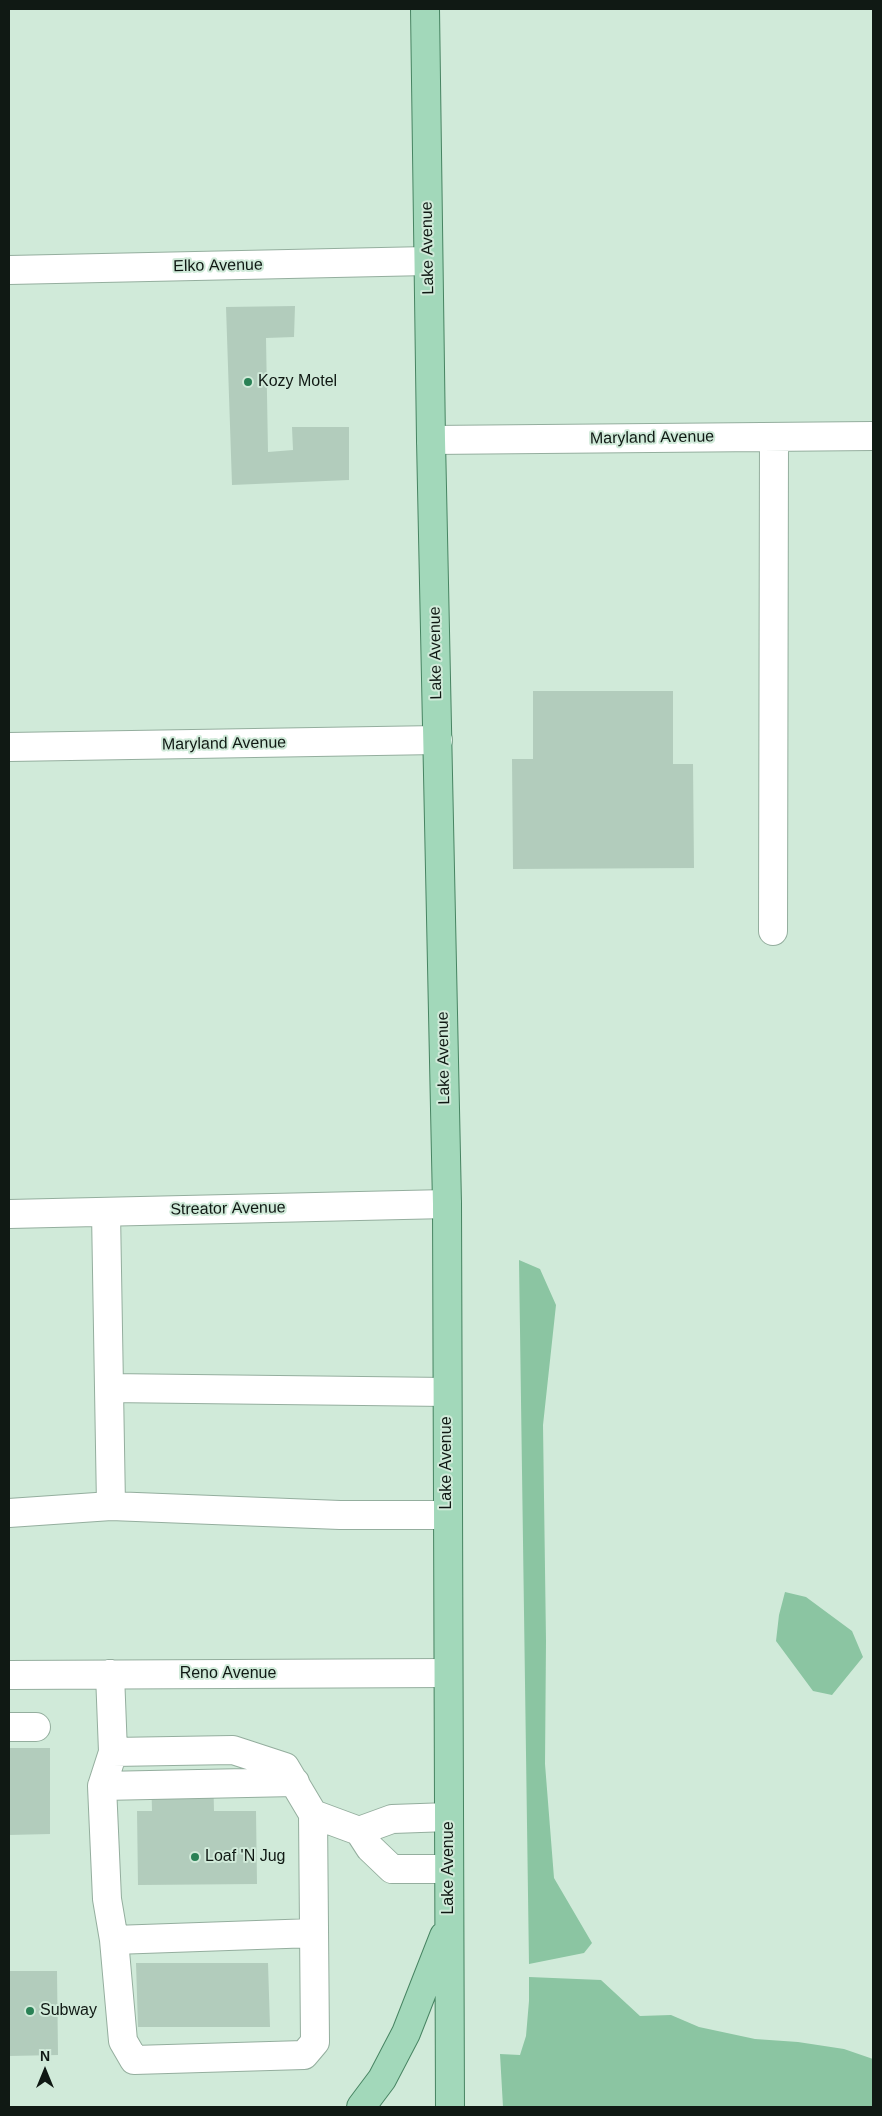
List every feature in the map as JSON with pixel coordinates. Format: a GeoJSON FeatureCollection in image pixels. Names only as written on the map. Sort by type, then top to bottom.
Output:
{"type":"FeatureCollection","features":[{"type":"Feature","properties":{"kind":"main road","name":"Lake Avenue"},"geometry":{"type":"LineString","coordinates":[[425,9],[431,440],[446,1204],[450,2107]]}},
{"type":"Feature","properties":{"kind":"main road"},"geometry":{"type":"LineString","coordinates":[[361,2107],[382,2079],[406,2033],[449,1923]]}},
{"type":"Feature","properties":{"kind":"street","name":"Elko Avenue"},"geometry":{"type":"LineString","coordinates":[[9,270],[428,261]]}},
{"type":"Feature","properties":{"kind":"street","name":"Maryland Avenue"},"geometry":{"type":"LineString","coordinates":[[431,440],[873,436]]}},
{"type":"Feature","properties":{"kind":"street"},"geometry":{"type":"LineString","coordinates":[[774,437],[774,931]]}},
{"type":"Feature","properties":{"kind":"street","name":"Maryland Avenue"},"geometry":{"type":"LineString","coordinates":[[9,747],[438,740]]}},
{"type":"Feature","properties":{"kind":"street","name":"Streator Avenue"},"geometry":{"type":"LineString","coordinates":[[9,1214],[446,1204]]}},
{"type":"Feature","properties":{"kind":"street"},"geometry":{"type":"LineString","coordinates":[[106,1212],[111,1506]]}},
{"type":"Feature","properties":{"kind":"street"},"geometry":{"type":"LineString","coordinates":[[109,1388],[447,1392]]}},
{"type":"Feature","properties":{"kind":"street"},"geometry":{"type":"LineString","coordinates":[[9,1513],[111,1506],[340,1515],[447,1515]]}},
{"type":"Feature","properties":{"kind":"street","name":"Reno Avenue"},"geometry":{"type":"LineString","coordinates":[[9,1675],[447,1673]]}},
{"type":"Feature","properties":{"kind":"street"},"geometry":{"type":"LineString","coordinates":[[110,1674],[113,1752],[102,1786],[107,1899],[114,1940],[123,2042],[134,2060],[304,2056],[316,2042],[313,1814],[285,1767],[233,1750],[113,1752]]}},
{"type":"Feature","properties":{"kind":"street"},"geometry":{"type":"LineString","coordinates":[[9,1727],[36,1727]]}},
{"type":"Feature","properties":{"kind":"street"},"geometry":{"type":"LineString","coordinates":[[102,1786],[294,1782]]}},
{"type":"Feature","properties":{"kind":"street"},"geometry":{"type":"LineString","coordinates":[[313,1814],[359,1831],[370,1848],[392,1868],[449,1868]]}},
{"type":"Feature","properties":{"kind":"street"},"geometry":{"type":"LineString","coordinates":[[359,1831],[392,1819],[449,1817]]}},
{"type":"Feature","properties":{"kind":"street"},"geometry":{"type":"LineString","coordinates":[[114,1940],[314,1933]]}},
{"type":"Feature","properties":{"kind":"green space"},"geometry":{"type":"Polygon","coordinates":[[[519,1260],[540,1269],[556,1305],[543,1425],[546,1641],[545,1764],[554,1878],[592,1943],[584,1953],[529,1964],[519,1260]]]}},
{"type":"Feature","properties":{"kind":"green space"},"geometry":{"type":"Polygon","coordinates":[[[785,1592],[806,1597],[852,1631],[863,1657],[832,1695],[813,1691],[776,1641],[779,1615],[785,1592]]]}},
{"type":"Feature","properties":{"kind":"green space"},"geometry":{"type":"Polygon","coordinates":[[[529,1977],[601,1980],[640,2016],[671,2015],[699,2027],[755,2039],[798,2042],[844,2049],[873,2059],[873,2107],[503,2107],[500,2054],[520,2055],[526,2036],[529,1977]]]}},
{"type":"Feature","properties":{"kind":"building","name":"Kozy Motel"},"geometry":{"type":"Polygon","coordinates":[[[295,306],[294,337],[266,338],[268,452],[293,450],[292,427],[349,427],[349,480],[232,485],[226,307],[295,306]]]}},
{"type":"Feature","properties":{"kind":"building"},"geometry":{"type":"Polygon","coordinates":[[[533,691],[673,691],[673,764],[693,764],[694,868],[513,869],[512,759],[533,759],[533,691]]]}},
{"type":"Feature","properties":{"kind":"building"},"geometry":{"type":"Polygon","coordinates":[[[9,1748],[50,1748],[50,1834],[9,1835],[9,1748]]]}},
{"type":"Feature","properties":{"kind":"building"},"geometry":{"type":"Polygon","coordinates":[[[151,1770],[213,1770],[214,1811],[256,1811],[257,1884],[138,1885],[137,1811],[152,1811],[151,1770]]]}},
{"type":"Feature","properties":{"kind":"building"},"geometry":{"type":"Polygon","coordinates":[[[136,1963],[268,1963],[270,2027],[138,2027],[136,1963]]]}},
{"type":"Feature","properties":{"kind":"building"},"geometry":{"type":"Polygon","coordinates":[[[9,1971],[57,1971],[58,2055],[9,2056],[9,1971]]]}},
{"type":"Feature","properties":{"kind":"place","name":"Kozy Motel"},"geometry":{"type":"Point","coordinates":[248,382]}},
{"type":"Feature","properties":{"kind":"place","name":"Loaf 'N Jug"},"geometry":{"type":"Point","coordinates":[195,1857]}},
{"type":"Feature","properties":{"kind":"place","name":"Subway"},"geometry":{"type":"Point","coordinates":[30,2011]}}]}
